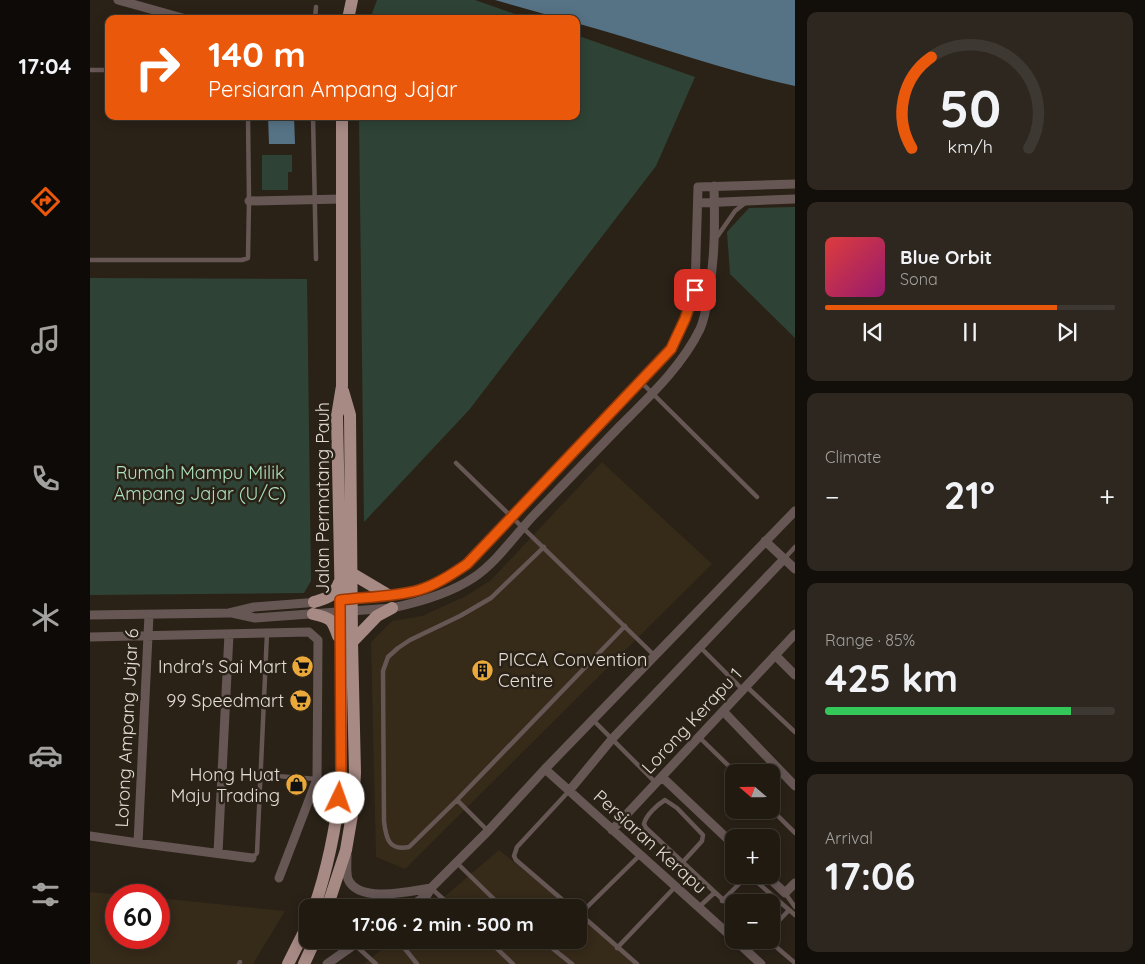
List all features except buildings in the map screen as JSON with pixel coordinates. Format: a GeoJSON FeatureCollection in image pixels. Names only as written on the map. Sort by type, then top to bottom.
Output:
{"type":"FeatureCollection","features":[{"type":"Feature","properties":{"kind":"main road"},"geometry":{"type":"LineString","coordinates":[[349,15],[352,0]]}},
{"type":"Feature","properties":{"kind":"main road","name":"Jalan Permatang Pauh"},"geometry":{"type":"LineString","coordinates":[[317,899],[323,883],[338,811],[341,784],[346,642],[346,605],[340,580],[337,416],[342,386],[342,120]]}},
{"type":"Feature","properties":{"kind":"main road"},"geometry":{"type":"LineString","coordinates":[[342,386],[350,415],[351,573],[346,605]]}},
{"type":"Feature","properties":{"kind":"main road"},"geometry":{"type":"LineString","coordinates":[[346,642],[377,616],[390,602],[351,573]]}},
{"type":"Feature","properties":{"kind":"main road"},"geometry":{"type":"LineString","coordinates":[[331,899],[346,850],[353,809],[355,773],[346,642],[334,622],[313,608],[336,591],[340,580]]}},
{"type":"Feature","properties":{"kind":"main road"},"geometry":{"type":"LineString","coordinates":[[288,964],[299,942]]}},
{"type":"Feature","properties":{"kind":"main road"},"geometry":{"type":"LineString","coordinates":[[304,964],[311,949]]}},
{"type":"Feature","properties":{"kind":"street"},"geometry":{"type":"LineString","coordinates":[[118,0],[172,15]]}},
{"type":"Feature","properties":{"kind":"street"},"geometry":{"type":"LineString","coordinates":[[390,602],[448,577],[467,564],[671,349],[685,319],[695,290],[698,187],[795,184]]}},
{"type":"Feature","properties":{"kind":"street"},"geometry":{"type":"LineString","coordinates":[[90,615],[229,613],[254,607],[313,608],[390,602],[413,604],[445,593],[474,577],[498,556],[523,526],[652,394],[681,359],[700,328],[707,303],[716,238],[714,186]]}},
{"type":"Feature","properties":{"kind":"street"},"geometry":{"type":"LineString","coordinates":[[250,201],[341,199]]}},
{"type":"Feature","properties":{"kind":"street"},"geometry":{"type":"LineString","coordinates":[[698,202],[795,199]]}},
{"type":"Feature","properties":{"kind":"street"},"geometry":{"type":"LineString","coordinates":[[421,899],[795,511]]}},
{"type":"Feature","properties":{"kind":"street"},"geometry":{"type":"LineString","coordinates":[[765,541],[795,569]]}},
{"type":"Feature","properties":{"kind":"street"},"geometry":{"type":"LineString","coordinates":[[569,791],[612,739],[784,559]]}},
{"type":"Feature","properties":{"kind":"street","name":"Lorong Ampang Jajar 6"},"geometry":{"type":"LineString","coordinates":[[138,843],[149,614]]}},
{"type":"Feature","properties":{"kind":"street"},"geometry":{"type":"LineString","coordinates":[[90,637],[148,634],[309,632],[318,640],[317,779],[279,878]]}},
{"type":"Feature","properties":{"kind":"street"},"geometry":{"type":"LineString","coordinates":[[218,853],[229,634]]}},
{"type":"Feature","properties":{"kind":"street","name":"Lorong Kerapu 1"},"geometry":{"type":"LineString","coordinates":[[612,830],[795,634]]}},
{"type":"Feature","properties":{"kind":"street"},"geometry":{"type":"LineString","coordinates":[[775,655],[795,675]]}},
{"type":"Feature","properties":{"kind":"street"},"geometry":{"type":"LineString","coordinates":[[723,711],[795,786]]}},
{"type":"Feature","properties":{"kind":"street","name":"Persiaran Kerapu"},"geometry":{"type":"LineString","coordinates":[[545,769],[725,932]]}},
{"type":"Feature","properties":{"kind":"street"},"geometry":{"type":"LineString","coordinates":[[659,780],[725,837]]}},
{"type":"Feature","properties":{"kind":"street"},"geometry":{"type":"LineString","coordinates":[[90,836],[252,858]]}},
{"type":"Feature","properties":{"kind":"street"},"geometry":{"type":"LineString","coordinates":[[346,850],[348,879],[356,887],[382,895],[431,888]]}},
{"type":"Feature","properties":{"kind":"street"},"geometry":{"type":"LineString","coordinates":[[776,884],[785,893],[795,883]]}},
{"type":"Feature","properties":{"kind":"street"},"geometry":{"type":"LineString","coordinates":[[327,964],[348,949]]}},
{"type":"Feature","properties":{"kind":"street","name":"Persiaran Kerapu"},"geometry":{"type":"LineString","coordinates":[[744,949],[761,964]]}},
{"type":"Feature","properties":{"kind":"lane"},"geometry":{"type":"LineString","coordinates":[[315,15],[316,8]]}},
{"type":"Feature","properties":{"kind":"lane"},"geometry":{"type":"LineString","coordinates":[[90,70],[105,70]]}},
{"type":"Feature","properties":{"kind":"lane"},"geometry":{"type":"LineString","coordinates":[[90,260],[242,260],[248,258],[250,201],[248,120]]}},
{"type":"Feature","properties":{"kind":"lane"},"geometry":{"type":"LineString","coordinates":[[313,120],[316,259]]}},
{"type":"Feature","properties":{"kind":"lane"},"geometry":{"type":"LineString","coordinates":[[716,238],[735,211],[748,201]]}},
{"type":"Feature","properties":{"kind":"lane"},"geometry":{"type":"LineString","coordinates":[[641,382],[757,498]]}},
{"type":"Feature","properties":{"kind":"lane"},"geometry":{"type":"LineString","coordinates":[[456,463],[655,656]]}},
{"type":"Feature","properties":{"kind":"lane"},"geometry":{"type":"LineString","coordinates":[[544,547],[491,598],[460,616],[410,640],[388,657],[383,671],[384,821],[386,834],[392,844],[399,849],[409,847],[625,626]]}},
{"type":"Feature","properties":{"kind":"lane"},"geometry":{"type":"LineString","coordinates":[[784,559],[795,547]]}},
{"type":"Feature","properties":{"kind":"lane"},"geometry":{"type":"LineString","coordinates":[[252,858],[257,853],[267,633]]}},
{"type":"Feature","properties":{"kind":"lane"},"geometry":{"type":"LineString","coordinates":[[700,647],[795,732]]}},
{"type":"Feature","properties":{"kind":"lane"},"geometry":{"type":"LineString","coordinates":[[593,720],[659,780]]}},
{"type":"Feature","properties":{"kind":"lane"},"geometry":{"type":"LineString","coordinates":[[699,736],[727,764]]}},
{"type":"Feature","properties":{"kind":"lane"},"geometry":{"type":"LineString","coordinates":[[262,776],[317,779]]}},
{"type":"Feature","properties":{"kind":"lane"},"geometry":{"type":"LineString","coordinates":[[562,899],[516,860],[514,856],[517,847],[569,791]]}},
{"type":"Feature","properties":{"kind":"lane"},"geometry":{"type":"LineString","coordinates":[[457,800],[488,831]]}},
{"type":"Feature","properties":{"kind":"lane"},"geometry":{"type":"LineString","coordinates":[[682,863],[702,841],[703,835],[677,808],[665,800],[646,818],[644,824],[651,834],[725,903]]}},
{"type":"Feature","properties":{"kind":"lane"},"geometry":{"type":"LineString","coordinates":[[780,818],[795,833]]}},
{"type":"Feature","properties":{"kind":"lane"},"geometry":{"type":"LineString","coordinates":[[587,905],[640,855]]}},
{"type":"Feature","properties":{"kind":"lane"},"geometry":{"type":"LineString","coordinates":[[456,863],[494,899]]}},
{"type":"Feature","properties":{"kind":"lane"},"geometry":{"type":"LineString","coordinates":[[722,901],[747,876],[750,876],[795,916]]}},
{"type":"Feature","properties":{"kind":"lane"},"geometry":{"type":"LineString","coordinates":[[617,948],[675,887]]}},
{"type":"Feature","properties":{"kind":"lane"},"geometry":{"type":"LineString","coordinates":[[431,888],[443,899]]}},
{"type":"Feature","properties":{"kind":"lane"},"geometry":{"type":"LineString","coordinates":[[699,908],[714,893]]}},
{"type":"Feature","properties":{"kind":"lane"},"geometry":{"type":"LineString","coordinates":[[785,893],[795,907]]}},
{"type":"Feature","properties":{"kind":"lane"},"geometry":{"type":"LineString","coordinates":[[780,920],[789,910]]}},
{"type":"Feature","properties":{"kind":"lane"},"geometry":{"type":"LineString","coordinates":[[587,920],[637,964]]}},
{"type":"Feature","properties":{"kind":"lane"},"geometry":{"type":"LineString","coordinates":[[364,949],[376,964]]}},
{"type":"Feature","properties":{"kind":"lane"},"geometry":{"type":"LineString","coordinates":[[405,949],[417,964]]}},
{"type":"Feature","properties":{"kind":"lane"},"geometry":{"type":"LineString","coordinates":[[497,949],[513,964]]}},
{"type":"Feature","properties":{"kind":"lane"},"geometry":{"type":"LineString","coordinates":[[553,949],[572,964]]}},
{"type":"Feature","properties":{"kind":"lane"},"geometry":{"type":"LineString","coordinates":[[778,949],[795,963]]}},
{"type":"Feature","properties":{"kind":"lane"},"geometry":{"type":"LineString","coordinates":[[785,964],[790,959]]}},
{"type":"Feature","properties":{"kind":"shaded area"},"geometry":{"type":"Polygon","coordinates":[[[602,462],[712,564],[405,869],[376,857],[371,642],[392,621],[422,616],[466,596],[491,580],[602,462]]]}},
{"type":"Feature","properties":{"kind":"shaded area"},"geometry":{"type":"Polygon","coordinates":[[[499,850],[560,899],[442,899],[499,850]]]}},
{"type":"Feature","properties":{"kind":"shaded area"},"geometry":{"type":"Polygon","coordinates":[[[90,892],[105,893],[105,949],[170,949],[170,899],[285,911],[253,964],[90,964],[90,892]]]}},
{"type":"Feature","properties":{"kind":"shaded area"},"geometry":{"type":"Polygon","coordinates":[[[587,920],[640,964],[364,964],[382,949],[587,949],[587,920]]]}},
{"type":"Feature","properties":{"kind":"green space"},"geometry":{"type":"Polygon","coordinates":[[[377,0],[475,0],[518,15],[371,15],[377,0]]]}},
{"type":"Feature","properties":{"kind":"green space"},"geometry":{"type":"Polygon","coordinates":[[[580,36],[695,77],[656,166],[469,410],[364,522],[359,120],[580,120],[580,36]]]}},
{"type":"Feature","properties":{"kind":"green space"},"geometry":{"type":"Polygon","coordinates":[[[262,155],[292,155],[292,172],[288,172],[288,190],[262,190],[262,155]]]}},
{"type":"Feature","properties":{"kind":"green space"},"geometry":{"type":"Polygon","coordinates":[[[795,207],[795,338],[730,274],[727,232],[749,208],[795,207]]]}},
{"type":"Feature","properties":{"kind":"green space","name":"Rumah Mampu Milik Ampang Jajar (U/C)"},"geometry":{"type":"Polygon","coordinates":[[[90,278],[307,279],[311,581],[304,593],[90,595],[90,278]]]}},
{"type":"Feature","properties":{"kind":"water"},"geometry":{"type":"Polygon","coordinates":[[[495,0],[795,0],[795,86],[767,80],[580,24],[580,15],[548,15],[495,0]]]}},
{"type":"Feature","properties":{"kind":"water"},"geometry":{"type":"Polygon","coordinates":[[[268,120],[294,120],[295,144],[269,144],[268,120]]]}},
{"type":"Feature","properties":{"kind":"place","name":"Indra's Sai Mart"},"geometry":{"type":"Point","coordinates":[303,667]}},
{"type":"Feature","properties":{"kind":"place","name":"PICCA Convention Centre"},"geometry":{"type":"Point","coordinates":[482,670]}},
{"type":"Feature","properties":{"kind":"place","name":"99 Speedmart"},"geometry":{"type":"Point","coordinates":[300,701]}},
{"type":"Feature","properties":{"kind":"place","name":"Hong Huat Maju Trading"},"geometry":{"type":"Point","coordinates":[296,785]}},
{"type":"Feature","properties":{"kind":"route"},"geometry":{"type":"LineString","coordinates":[[339,798],[341,784],[340,600],[418,590],[448,577],[467,564],[671,349],[685,319],[695,290]]}}]}
